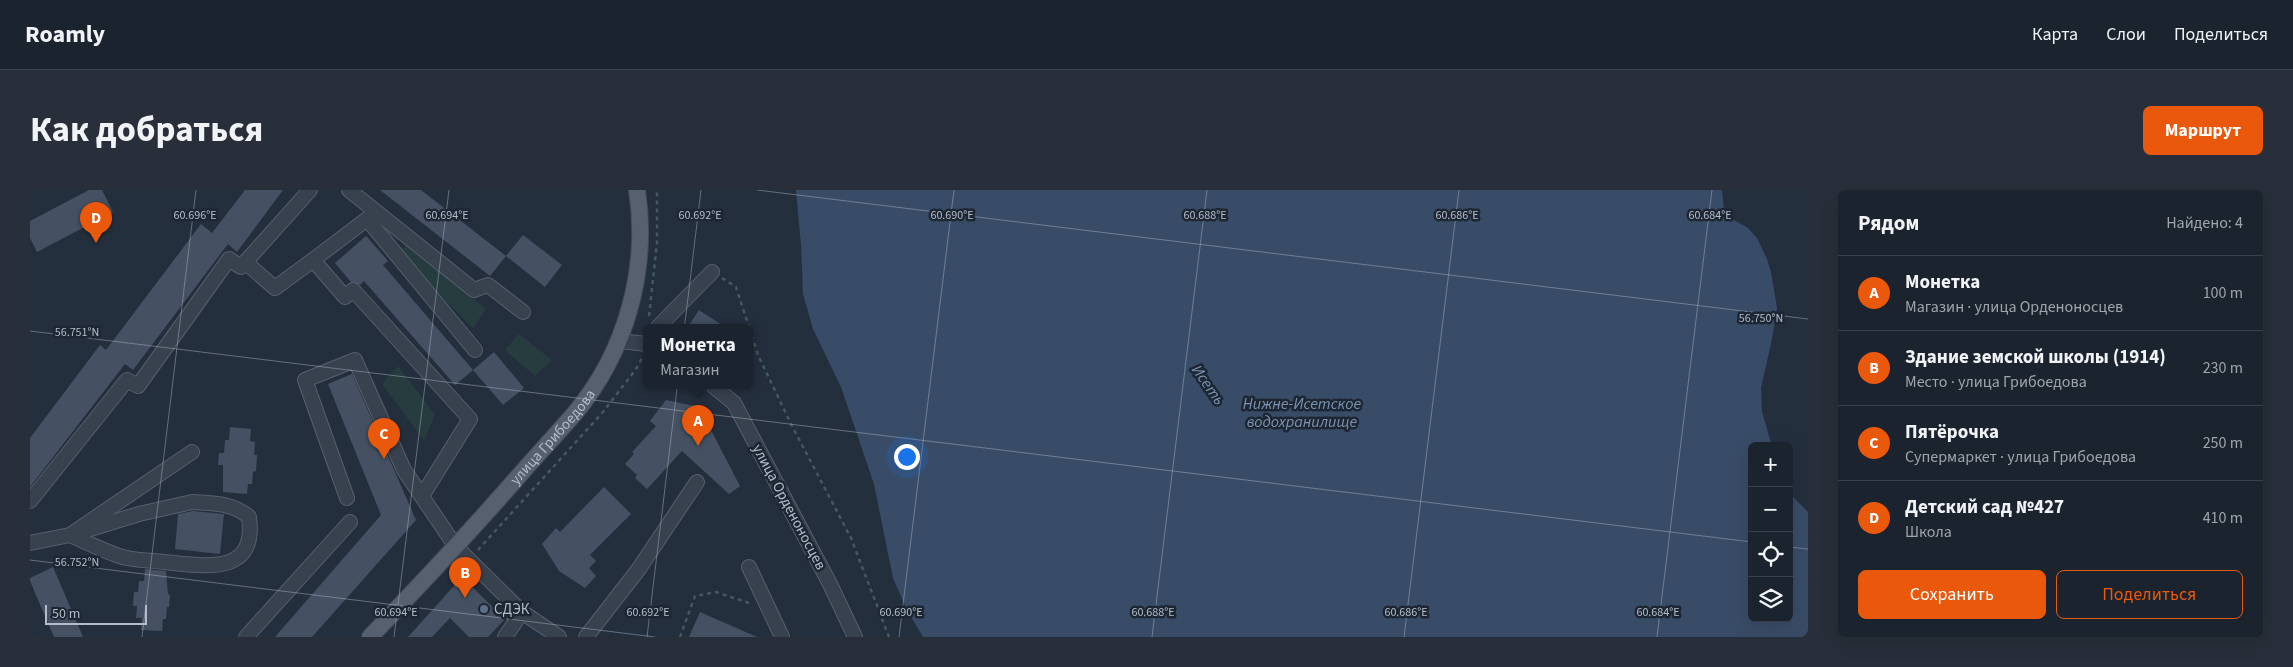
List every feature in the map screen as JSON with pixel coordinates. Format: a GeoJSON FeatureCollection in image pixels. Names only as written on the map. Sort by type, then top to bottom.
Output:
{"type":"FeatureCollection","features":[{"type":"Feature","properties":{"kind":"main road","name":"улица Грибоедова"},"geometry":{"type":"LineString","coordinates":[[370,637],[456,547],[575,413],[603,372],[619,340],[635,290],[640,253],[641,215],[637,190]]}},
{"type":"Feature","properties":{"kind":"street"},"geometry":{"type":"LineString","coordinates":[[30,501],[127,380],[138,386],[229,259],[241,267],[310,190]]}},
{"type":"Feature","properties":{"kind":"street"},"geometry":{"type":"LineString","coordinates":[[352,193],[367,220],[475,350]]}},
{"type":"Feature","properties":{"kind":"street"},"geometry":{"type":"LineString","coordinates":[[352,193],[474,290],[488,285],[523,312]]}},
{"type":"Feature","properties":{"kind":"street"},"geometry":{"type":"LineString","coordinates":[[246,262],[275,288],[367,220]]}},
{"type":"Feature","properties":{"kind":"street"},"geometry":{"type":"LineString","coordinates":[[313,260],[346,297],[353,290],[470,419],[422,496]]}},
{"type":"Feature","properties":{"kind":"street"},"geometry":{"type":"LineString","coordinates":[[661,324],[712,272]]}},
{"type":"Feature","properties":{"kind":"street"},"geometry":{"type":"LineString","coordinates":[[619,340],[643,343]]}},
{"type":"Feature","properties":{"kind":"street"},"geometry":{"type":"LineString","coordinates":[[346,498],[305,380],[355,360],[404,470],[456,547],[522,612],[559,637]]}},
{"type":"Feature","properties":{"kind":"street","name":"улица Орденоносцев"},"geometry":{"type":"LineString","coordinates":[[717,389],[734,403],[830,584],[855,637]]}},
{"type":"Feature","properties":{"kind":"street"},"geometry":{"type":"LineString","coordinates":[[70,535],[192,452]]}},
{"type":"Feature","properties":{"kind":"street"},"geometry":{"type":"LineString","coordinates":[[586,637],[638,570],[697,482]]}},
{"type":"Feature","properties":{"kind":"street"},"geometry":{"type":"LineString","coordinates":[[30,543],[70,535],[139,514],[192,502],[221,504],[240,509],[249,517],[251,532],[247,548],[235,561],[210,566],[121,557],[70,535]]}},
{"type":"Feature","properties":{"kind":"street"},"geometry":{"type":"LineString","coordinates":[[246,637],[350,522]]}},
{"type":"Feature","properties":{"kind":"street"},"geometry":{"type":"LineString","coordinates":[[748,567],[782,637]]}},
{"type":"Feature","properties":{"kind":"street"},"geometry":{"type":"LineString","coordinates":[[505,637],[522,612]]}},
{"type":"Feature","properties":{"kind":"path"},"geometry":{"type":"LineString","coordinates":[[712,272],[736,287],[748,324]]}},
{"type":"Feature","properties":{"kind":"path"},"geometry":{"type":"LineString","coordinates":[[753,339],[758,355],[792,426],[851,538],[890,637]]}},
{"type":"Feature","properties":{"kind":"path"},"geometry":{"type":"LineString","coordinates":[[469,560],[603,412],[636,370],[643,356]]}},
{"type":"Feature","properties":{"kind":"path"},"geometry":{"type":"LineString","coordinates":[[680,637],[695,596],[716,592],[748,603]]}},
{"type":"Feature","properties":{"kind":"green space"},"geometry":{"type":"Polygon","coordinates":[[[408,244],[486,309],[473,328],[398,254],[408,244]]]}},
{"type":"Feature","properties":{"kind":"green space"},"geometry":{"type":"Polygon","coordinates":[[[519,334],[552,360],[535,376],[505,350],[519,334]]]}},
{"type":"Feature","properties":{"kind":"green space"},"geometry":{"type":"Polygon","coordinates":[[[398,366],[435,415],[424,440],[382,384],[398,366]]]}},
{"type":"Feature","properties":{"kind":"water","name":"Нижне-Исетское водохранилище"},"geometry":{"type":"Polygon","coordinates":[[[796,190],[1722,190],[1724,211],[1727,216],[1748,228],[1757,238],[1767,259],[1777,308],[1761,388],[1762,412],[1771,442],[1748,442],[1748,622],[1793,622],[1793,497],[1808,512],[1808,637],[923,637],[907,610],[893,578],[874,484],[841,387],[813,329],[803,294],[796,190]]]}},
{"type":"Feature","properties":{"kind":"building"},"geometry":{"type":"Polygon","coordinates":[[[89,190],[102,190],[113,212],[37,252],[30,238],[30,221],[89,190]]]}},
{"type":"Feature","properties":{"kind":"building"},"geometry":{"type":"Polygon","coordinates":[[[245,190],[283,190],[237,252],[228,244],[133,370],[125,364],[30,487],[30,438],[100,345],[106,350],[201,224],[212,233],[245,190]]]}},
{"type":"Feature","properties":{"kind":"building"},"geometry":{"type":"Polygon","coordinates":[[[380,190],[421,190],[506,256],[490,276],[380,190]]]}},
{"type":"Feature","properties":{"kind":"building"},"geometry":{"type":"Polygon","coordinates":[[[523,235],[562,265],[545,287],[506,256],[523,235]]]}},
{"type":"Feature","properties":{"kind":"building"},"geometry":{"type":"Polygon","coordinates":[[[366,236],[388,261],[383,265],[473,370],[455,385],[364,281],[360,285],[351,282],[335,263],[366,236]]]}},
{"type":"Feature","properties":{"kind":"building"},"geometry":{"type":"Polygon","coordinates":[[[699,310],[720,324],[690,324],[699,310]]]}},
{"type":"Feature","properties":{"kind":"building"},"geometry":{"type":"Polygon","coordinates":[[[494,352],[524,388],[503,405],[473,370],[494,352]]]}},
{"type":"Feature","properties":{"kind":"building"},"geometry":{"type":"Polygon","coordinates":[[[352,374],[416,520],[312,637],[275,637],[381,515],[328,384],[352,374]]]}},
{"type":"Feature","properties":{"kind":"building"},"geometry":{"type":"Polygon","coordinates":[[[666,400],[699,407],[740,486],[729,494],[682,451],[647,489],[635,478],[637,475],[625,464],[634,454],[632,452],[656,426],[650,421],[666,400]]]}},
{"type":"Feature","properties":{"kind":"building"},"geometry":{"type":"Polygon","coordinates":[[[230,427],[251,429],[250,441],[255,442],[254,455],[257,455],[256,471],[253,472],[252,484],[248,484],[247,494],[223,492],[223,465],[218,465],[219,453],[224,453],[225,440],[229,440],[230,427]]]}},
{"type":"Feature","properties":{"kind":"building"},"geometry":{"type":"Polygon","coordinates":[[[604,487],[631,514],[590,555],[596,561],[589,568],[596,576],[585,588],[559,571],[542,544],[556,528],[560,532],[604,487]]]}},
{"type":"Feature","properties":{"kind":"building"},"geometry":{"type":"Polygon","coordinates":[[[193,511],[224,514],[220,554],[175,549],[178,514],[193,511]]]}},
{"type":"Feature","properties":{"kind":"building"},"geometry":{"type":"Polygon","coordinates":[[[53,567],[83,637],[54,637],[30,581],[30,578],[53,567]]]}},
{"type":"Feature","properties":{"kind":"building"},"geometry":{"type":"Polygon","coordinates":[[[145,569],[166,571],[168,594],[170,595],[166,619],[163,619],[162,631],[141,630],[142,618],[136,618],[137,606],[133,606],[134,592],[138,592],[139,581],[144,581],[145,569]]]}},
{"type":"Feature","properties":{"kind":"building"},"geometry":{"type":"Polygon","coordinates":[[[462,577],[505,619],[488,637],[469,637],[450,618],[432,637],[408,637],[462,577]]]}},
{"type":"Feature","properties":{"kind":"building"},"geometry":{"type":"Polygon","coordinates":[[[700,612],[757,637],[689,637],[700,612]]]}},
{"type":"Feature","properties":{"kind":"place","name":"Детский сад №427"},"geometry":{"type":"Point","coordinates":[96,243]}},
{"type":"Feature","properties":{"kind":"place","name":"Монетка"},"geometry":{"type":"Point","coordinates":[698,446]}},
{"type":"Feature","properties":{"kind":"place","name":"Пятёрочка"},"geometry":{"type":"Point","coordinates":[384,459]}},
{"type":"Feature","properties":{"kind":"place","name":"Здание земской школы (1914)"},"geometry":{"type":"Point","coordinates":[465,598]}},
{"type":"Feature","properties":{"kind":"place","name":"СДЭК"},"geometry":{"type":"Point","coordinates":[484,609]}},
{"type":"Feature","properties":{"kind":"water label","name":"Исеть"},"geometry":{"type":"Point","coordinates":[1208,385]}}]}
